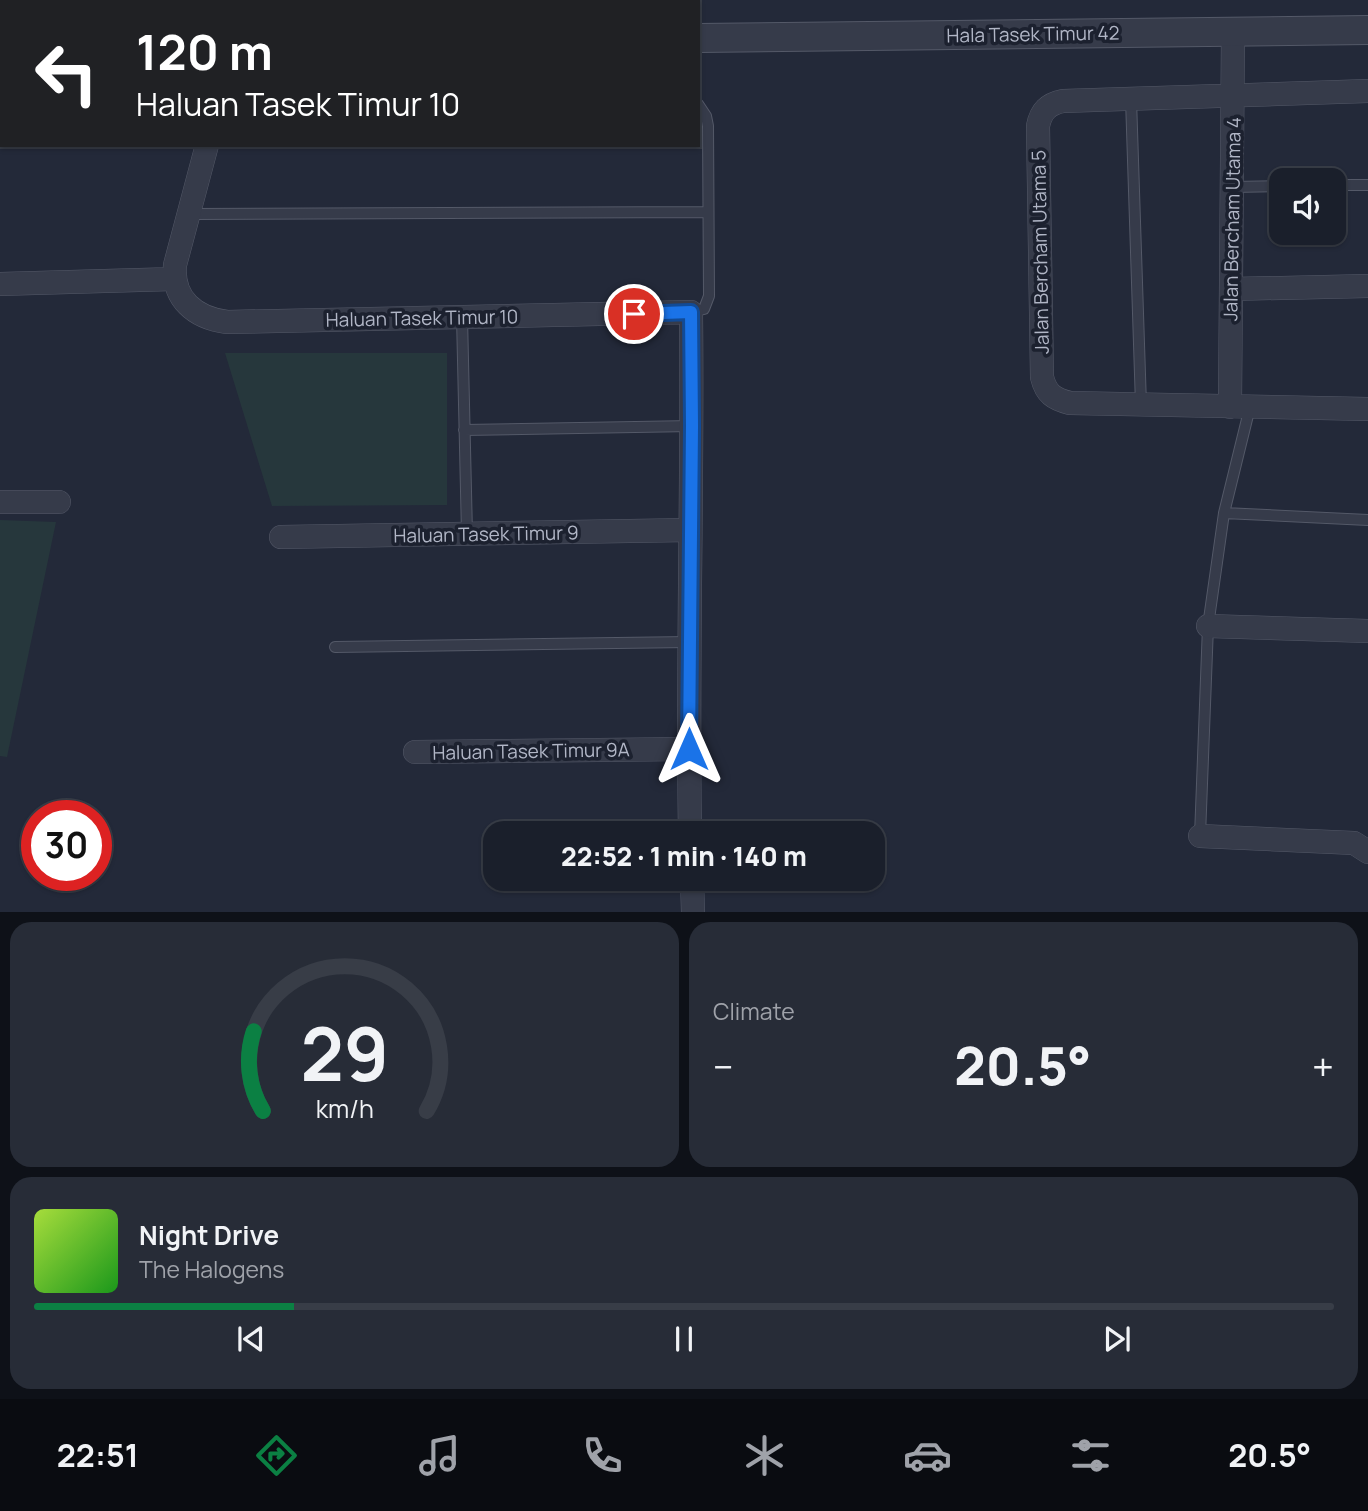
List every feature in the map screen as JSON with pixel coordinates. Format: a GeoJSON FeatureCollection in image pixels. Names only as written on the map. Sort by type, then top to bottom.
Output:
{"type":"FeatureCollection","features":[{"type":"Feature","properties":{"kind":"street","name":"Hala Tasek Timur 42"},"geometry":{"type":"LineString","coordinates":[[700,38],[1368,30]]}},
{"type":"Feature","properties":{"kind":"street","name":"Jalan Bercham Utama 4"},"geometry":{"type":"LineString","coordinates":[[1233,32],[1231,289],[1240,407]]}},
{"type":"Feature","properties":{"kind":"street"},"geometry":{"type":"LineString","coordinates":[[1131,99],[1368,91]]}},
{"type":"Feature","properties":{"kind":"street","name":"Jalan Bercham Utama 5"},"geometry":{"type":"LineString","coordinates":[[1131,99],[1063,101],[1053,103],[1040,117],[1041,349],[1044,387],[1058,400],[1070,403],[1141,405]]}},
{"type":"Feature","properties":{"kind":"street"},"geometry":{"type":"LineString","coordinates":[[0,284],[175,272],[206,147]]}},
{"type":"Feature","properties":{"kind":"street","name":"Haluan Tasek Timur 10"},"geometry":{"type":"LineString","coordinates":[[175,272],[178,293],[186,305],[212,320],[226,322],[691,312]]}},
{"type":"Feature","properties":{"kind":"street"},"geometry":{"type":"LineString","coordinates":[[1231,289],[1368,286]]}},
{"type":"Feature","properties":{"kind":"street"},"geometry":{"type":"LineString","coordinates":[[690,821],[691,312]]}},
{"type":"Feature","properties":{"kind":"street"},"geometry":{"type":"LineString","coordinates":[[1141,405],[1368,410]]}},
{"type":"Feature","properties":{"kind":"street"},"geometry":{"type":"LineString","coordinates":[[0,502],[59,502]]}},
{"type":"Feature","properties":{"kind":"street","name":"Haluan Tasek Timur 9"},"geometry":{"type":"LineString","coordinates":[[281,537],[691,530]]}},
{"type":"Feature","properties":{"kind":"street"},"geometry":{"type":"LineString","coordinates":[[1208,626],[1368,631]]}},
{"type":"Feature","properties":{"kind":"street","name":"Haluan Tasek Timur 9A"},"geometry":{"type":"LineString","coordinates":[[415,752],[689,749]]}},
{"type":"Feature","properties":{"kind":"street"},"geometry":{"type":"LineString","coordinates":[[1200,836],[1354,844],[1368,852]]}},
{"type":"Feature","properties":{"kind":"street"},"geometry":{"type":"LineString","coordinates":[[692,891],[693,912]]}},
{"type":"Feature","properties":{"kind":"lane"},"geometry":{"type":"LineString","coordinates":[[1131,99],[1141,405]]}},
{"type":"Feature","properties":{"kind":"lane"},"geometry":{"type":"LineString","coordinates":[[691,312],[704,309],[709,296],[708,126],[700,107]]}},
{"type":"Feature","properties":{"kind":"lane"},"geometry":{"type":"LineString","coordinates":[[1346,185],[1368,185]]}},
{"type":"Feature","properties":{"kind":"lane"},"geometry":{"type":"LineString","coordinates":[[1233,187],[1269,186]]}},
{"type":"Feature","properties":{"kind":"lane"},"geometry":{"type":"LineString","coordinates":[[189,214],[708,212]]}},
{"type":"Feature","properties":{"kind":"lane"},"geometry":{"type":"LineString","coordinates":[[462,317],[467,534]]}},
{"type":"Feature","properties":{"kind":"lane"},"geometry":{"type":"LineString","coordinates":[[1200,836],[1208,626],[1240,407]]}},
{"type":"Feature","properties":{"kind":"lane"},"geometry":{"type":"LineString","coordinates":[[464,430],[692,426]]}},
{"type":"Feature","properties":{"kind":"lane"},"geometry":{"type":"LineString","coordinates":[[1224,513],[1368,520]]}},
{"type":"Feature","properties":{"kind":"lane"},"geometry":{"type":"LineString","coordinates":[[335,647],[689,642]]}},
{"type":"Feature","properties":{"kind":"shaded area"},"geometry":{"type":"Polygon","coordinates":[[[225,353],[447,353],[447,505],[272,506],[225,353]]]}},
{"type":"Feature","properties":{"kind":"shaded area"},"geometry":{"type":"Polygon","coordinates":[[[0,520],[56,522],[7,757],[0,756],[0,520]]]}},
{"type":"Feature","properties":{"kind":"route"},"geometry":{"type":"LineString","coordinates":[[634,314],[691,312],[689,749]]}}]}
